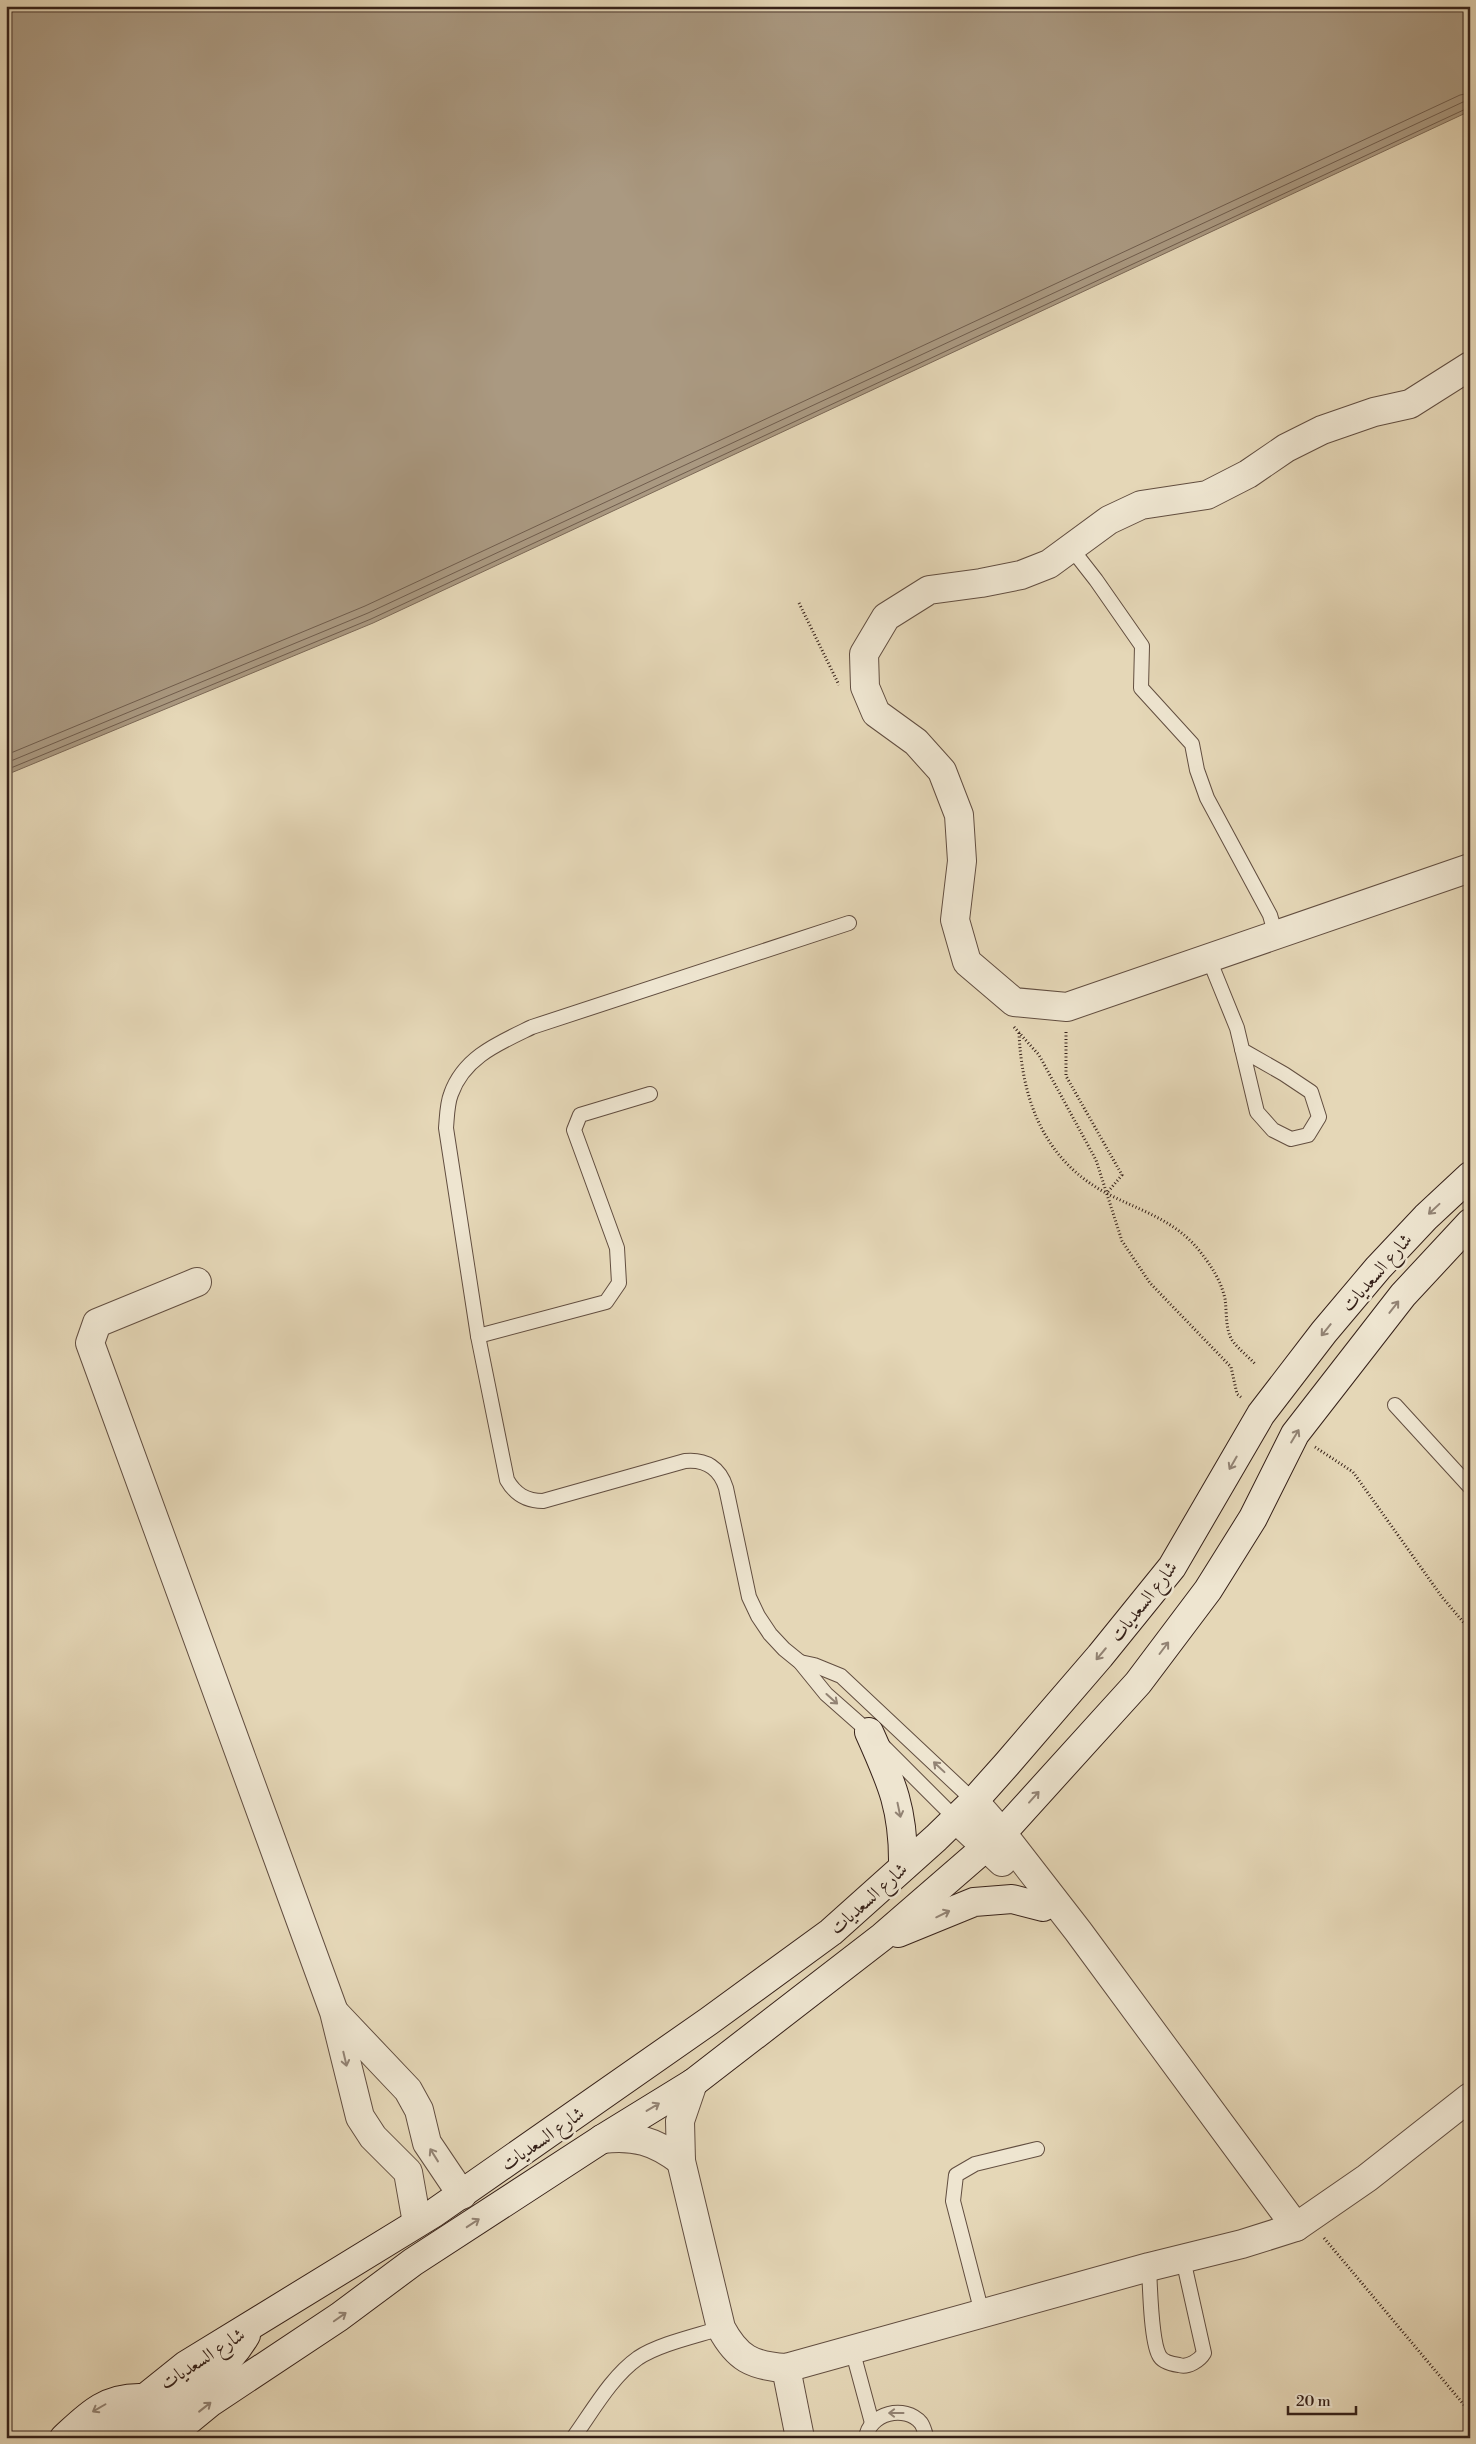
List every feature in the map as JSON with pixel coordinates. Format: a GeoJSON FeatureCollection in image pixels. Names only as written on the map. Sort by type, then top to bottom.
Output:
{"type":"FeatureCollection","features":[{"type":"Feature","properties":{"kind":"street"},"geometry":{"type":"LineString","coordinates":[[1470,366],[1410,404],[1374,412],[1322,430],[1286,448],[1248,474],[1207,494],[1141,505],[1125,512],[1109,520],[1050,564],[1022,574],[981,584],[929,590],[886,617],[864,654],[864,687],[876,713],[916,742],[942,771],[959,815],[962,861],[955,920],[967,962],[1014,1002],[1067,1007],[1470,868]]}},
{"type":"Feature","properties":{"kind":"street","name":"شارع السعديات"},"geometry":{"type":"LineString","coordinates":[[96,2438],[186,2365],[462,2195],[831,1932],[903,1867],[965,1810],[1100,1656],[1172,1567],[1261,1414],[1324,1332],[1398,1246],[1470,1176]]}},
{"type":"Feature","properties":{"kind":"street","name":"شارع السعديات"},"geometry":{"type":"LineString","coordinates":[[167,2438],[211,2402],[339,2317],[413,2262],[602,2139],[693,2083],[882,1938],[994,1840],[1138,1683],[1208,1590],[1253,1518],[1295,1434],[1403,1295],[1470,1223]]}},
{"type":"Feature","properties":{"kind":"street"},"geometry":{"type":"LineString","coordinates":[[197,1282],[97,1324],[90,1343],[334,2012],[360,2117],[372,2138],[408,2172],[426,2218],[435,2231],[431,2242],[413,2262]]}},
{"type":"Feature","properties":{"kind":"street"},"geometry":{"type":"LineString","coordinates":[[869,1732],[889,1776],[900,1808],[904,1837],[903,1867]]}},
{"type":"Feature","properties":{"kind":"street"},"geometry":{"type":"LineString","coordinates":[[965,1810],[1078,1931],[1139,2017],[1302,2223]]}},
{"type":"Feature","properties":{"kind":"street"},"geometry":{"type":"LineString","coordinates":[[994,1840],[1099,1977],[1139,2017]]}},
{"type":"Feature","properties":{"kind":"street"},"geometry":{"type":"LineString","coordinates":[[882,1938],[905,1931],[974,1902],[1012,1899],[1044,1907]]}},
{"type":"Feature","properties":{"kind":"street"},"geometry":{"type":"LineString","coordinates":[[334,2012],[408,2090],[418,2110],[423,2131],[432,2154],[462,2195]]}},
{"type":"Feature","properties":{"kind":"street"},"geometry":{"type":"LineString","coordinates":[[693,2083],[680,2120],[680,2161],[721,2328],[730,2344],[745,2359],[764,2367],[786,2368],[1149,2267],[1242,2244],[1302,2223],[1368,2178],[1470,2097]]}},
{"type":"Feature","properties":{"kind":"street"},"geometry":{"type":"LineString","coordinates":[[602,2139],[623,2136],[644,2139],[664,2148],[680,2161]]}},
{"type":"Feature","properties":{"kind":"street"},"geometry":{"type":"LineString","coordinates":[[125,2438],[211,2377],[235,2353],[252,2325]]}},
{"type":"Feature","properties":{"kind":"street"},"geometry":{"type":"LineString","coordinates":[[786,2368],[800,2438]]}},
{"type":"Feature","properties":{"kind":"street"},"geometry":{"type":"LineString","coordinates":[[64,2438],[83,2419],[109,2403],[124,2398],[143,2398]]}},
{"type":"Feature","properties":{"kind":"lane"},"geometry":{"type":"LineString","coordinates":[[1071,548],[1142,646],[1141,688],[1192,744],[1197,770],[1207,798],[1270,915],[1276,936]]}},
{"type":"Feature","properties":{"kind":"lane"},"geometry":{"type":"LineString","coordinates":[[849,923],[532,1027],[493,1046],[464,1067],[451,1094],[446,1128],[478,1336],[507,1480],[511,1488],[525,1498],[543,1501],[685,1461],[695,1460],[713,1466],[726,1488],[749,1597],[770,1634],[800,1662],[826,1694],[869,1732],[965,1810]]}},
{"type":"Feature","properties":{"kind":"lane"},"geometry":{"type":"LineString","coordinates":[[1209,959],[1237,1028],[1242,1050],[1257,1112],[1273,1130],[1291,1139],[1308,1135],[1318,1117],[1311,1092],[1242,1050]]}},
{"type":"Feature","properties":{"kind":"lane"},"geometry":{"type":"LineString","coordinates":[[478,1336],[606,1302],[619,1283],[617,1248],[574,1130],[580,1115],[650,1094]]}},
{"type":"Feature","properties":{"kind":"lane"},"geometry":{"type":"LineString","coordinates":[[1395,1406],[1470,1487]]}},
{"type":"Feature","properties":{"kind":"lane"},"geometry":{"type":"LineString","coordinates":[[800,1662],[814,1665],[840,1676],[965,1810]]}},
{"type":"Feature","properties":{"kind":"lane"},"geometry":{"type":"LineString","coordinates":[[982,2313],[954,2202],[956,2175],[975,2164],[1037,2149]]}},
{"type":"Feature","properties":{"kind":"lane"},"geometry":{"type":"LineString","coordinates":[[1149,2267],[1152,2322],[1159,2356],[1166,2362],[1183,2366],[1201,2359],[1204,2353],[1183,2259]]}},
{"type":"Feature","properties":{"kind":"lane"},"geometry":{"type":"LineString","coordinates":[[572,2438],[616,2380],[640,2357],[721,2328]]}},
{"type":"Feature","properties":{"kind":"lane"},"geometry":{"type":"LineString","coordinates":[[852,2349],[872,2423]]}},
{"type":"Feature","properties":{"kind":"lane"},"geometry":{"type":"LineString","coordinates":[[866,2438],[872,2423],[887,2413],[906,2413],[921,2423],[927,2438]]}},
{"type":"Feature","properties":{"kind":"path"},"geometry":{"type":"LineString","coordinates":[[1067,1007],[1066,1076],[1122,1175],[1106,1193]]}},
{"type":"Feature","properties":{"kind":"path"},"geometry":{"type":"LineString","coordinates":[[1019,1033],[1020,1067],[1028,1100],[1040,1127],[1059,1154],[1083,1177],[1106,1193],[1171,1224],[1196,1248],[1213,1269],[1216,1276],[1224,1298],[1227,1325],[1232,1340],[1256,1365]]}},
{"type":"Feature","properties":{"kind":"path"},"geometry":{"type":"LineString","coordinates":[[1295,1434],[1353,1472],[1442,1597],[1470,1630]]}},
{"type":"Feature","properties":{"kind":"path"},"geometry":{"type":"LineString","coordinates":[[1302,2223],[1470,2412]]}},
{"type":"Feature","properties":{"kind":"water"},"geometry":{"type":"Polygon","coordinates":[[[6,6],[1470,6],[1470,111],[373,623],[6,775],[6,6]]]}}]}
